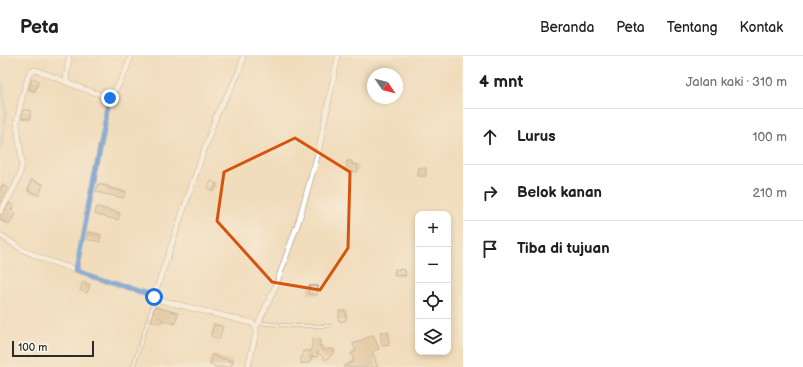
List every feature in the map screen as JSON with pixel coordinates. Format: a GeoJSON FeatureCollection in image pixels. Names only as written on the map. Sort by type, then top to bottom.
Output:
{"type":"FeatureCollection","features":[{"type":"Feature","properties":{"kind":"street"},"geometry":{"type":"LineString","coordinates":[[66,82],[69,56]]}},
{"type":"Feature","properties":{"kind":"street"},"geometry":{"type":"LineString","coordinates":[[76,270],[110,98],[121,83],[131,56]]}},
{"type":"Feature","properties":{"kind":"street"},"geometry":{"type":"LineString","coordinates":[[154,297],[217,114],[240,67],[243,56]]}},
{"type":"Feature","properties":{"kind":"street"},"geometry":{"type":"LineString","coordinates":[[248,367],[257,329],[256,324],[276,285],[299,220],[318,153],[338,56]]}},
{"type":"Feature","properties":{"kind":"street"},"geometry":{"type":"LineString","coordinates":[[0,212],[19,177],[22,164],[17,122],[19,109],[29,74],[34,70],[39,71],[110,98]]}},
{"type":"Feature","properties":{"kind":"street"},"geometry":{"type":"LineString","coordinates":[[0,235],[29,253],[46,260],[154,297],[256,324]]}},
{"type":"Feature","properties":{"kind":"lane"},"geometry":{"type":"LineString","coordinates":[[133,367],[154,297]]}},
{"type":"Feature","properties":{"kind":"lane"},"geometry":{"type":"LineString","coordinates":[[256,324],[329,326]]}},
{"type":"Feature","properties":{"kind":"highlighted area"},"geometry":{"type":"Polygon","coordinates":[[[295,138],[350,172],[348,248],[320,290],[272,282],[217,221],[224,172],[295,138]]]}},
{"type":"Feature","properties":{"kind":"building"},"geometry":{"type":"Polygon","coordinates":[[[32,78],[39,81],[35,91],[29,89],[32,78]]]}},
{"type":"Feature","properties":{"kind":"building"},"geometry":{"type":"Polygon","coordinates":[[[23,110],[30,110],[30,119],[22,118],[23,110]]]}},
{"type":"Feature","properties":{"kind":"building"},"geometry":{"type":"Polygon","coordinates":[[[347,161],[352,161],[352,164],[358,165],[357,172],[346,171],[347,161]]]}},
{"type":"Feature","properties":{"kind":"building"},"geometry":{"type":"Polygon","coordinates":[[[418,168],[426,168],[426,176],[418,176],[418,168]]]}},
{"type":"Feature","properties":{"kind":"building"},"geometry":{"type":"Polygon","coordinates":[[[31,180],[43,184],[39,195],[28,191],[31,180]]]}},
{"type":"Feature","properties":{"kind":"building"},"geometry":{"type":"Polygon","coordinates":[[[211,181],[217,184],[213,191],[207,188],[211,181]]]}},
{"type":"Feature","properties":{"kind":"building"},"geometry":{"type":"Polygon","coordinates":[[[98,184],[126,192],[124,198],[96,192],[98,184]]]}},
{"type":"Feature","properties":{"kind":"building"},"geometry":{"type":"Polygon","coordinates":[[[2,185],[8,188],[0,204],[0,190],[2,185]]]}},
{"type":"Feature","properties":{"kind":"building"},"geometry":{"type":"Polygon","coordinates":[[[10,203],[14,205],[11,211],[15,213],[10,224],[0,220],[0,216],[10,203]]]}},
{"type":"Feature","properties":{"kind":"building"},"geometry":{"type":"Polygon","coordinates":[[[97,207],[120,213],[118,220],[95,214],[97,207]]]}},
{"type":"Feature","properties":{"kind":"building"},"geometry":{"type":"Polygon","coordinates":[[[88,232],[101,235],[100,242],[86,239],[88,232]]]}},
{"type":"Feature","properties":{"kind":"building"},"geometry":{"type":"Polygon","coordinates":[[[395,269],[405,270],[405,276],[394,275],[395,269]]]}},
{"type":"Feature","properties":{"kind":"building"},"geometry":{"type":"Polygon","coordinates":[[[83,282],[90,285],[87,293],[80,290],[83,282]]]}},
{"type":"Feature","properties":{"kind":"building"},"geometry":{"type":"Polygon","coordinates":[[[309,286],[318,286],[317,295],[308,294],[309,286]]]}},
{"type":"Feature","properties":{"kind":"building"},"geometry":{"type":"Polygon","coordinates":[[[155,307],[178,313],[175,324],[162,320],[161,323],[152,321],[155,307]]]}},
{"type":"Feature","properties":{"kind":"building"},"geometry":{"type":"Polygon","coordinates":[[[339,311],[346,311],[346,321],[339,321],[339,311]]]}},
{"type":"Feature","properties":{"kind":"building"},"geometry":{"type":"Polygon","coordinates":[[[214,324],[223,327],[219,339],[211,336],[214,324]]]}},
{"type":"Feature","properties":{"kind":"building"},"geometry":{"type":"Polygon","coordinates":[[[380,332],[388,332],[389,345],[382,346],[380,332]]]}},
{"type":"Feature","properties":{"kind":"building"},"geometry":{"type":"Polygon","coordinates":[[[373,335],[379,349],[372,351],[378,367],[343,367],[354,361],[351,353],[356,351],[353,344],[373,335]]]}},
{"type":"Feature","properties":{"kind":"building"},"geometry":{"type":"Polygon","coordinates":[[[313,338],[320,339],[319,346],[322,346],[322,350],[333,349],[334,353],[326,360],[318,352],[317,357],[311,356],[311,361],[309,363],[301,363],[303,351],[311,351],[313,338]]]}},
{"type":"Feature","properties":{"kind":"building"},"geometry":{"type":"Polygon","coordinates":[[[212,355],[233,361],[231,367],[217,367],[210,365],[212,355]]]}},
{"type":"Feature","properties":{"kind":"waterway"},"geometry":{"type":"LineString","coordinates":[[0,78],[3,86],[6,114],[0,151]]}},
{"type":"Feature","properties":{"kind":"route"},"geometry":{"type":"LineString","coordinates":[[110,98],[76,270],[154,297]]}}]}
